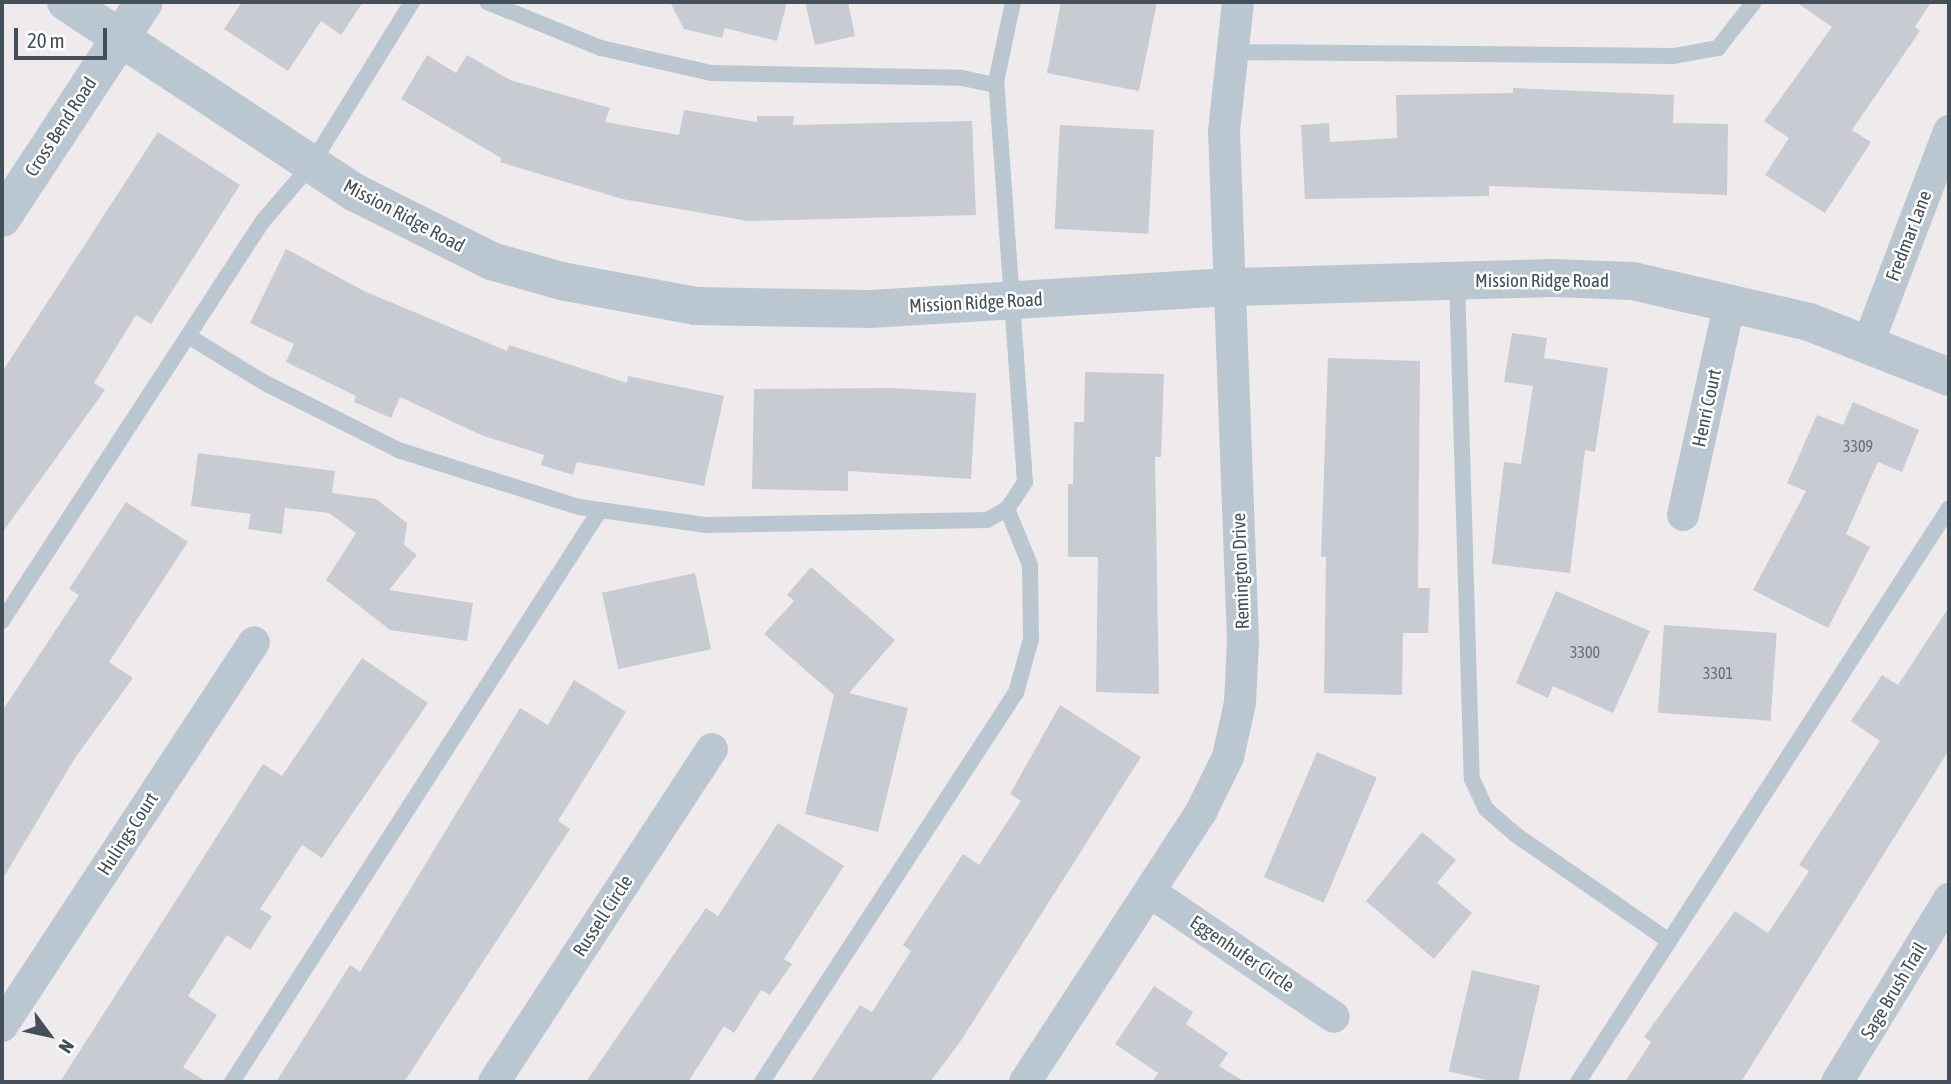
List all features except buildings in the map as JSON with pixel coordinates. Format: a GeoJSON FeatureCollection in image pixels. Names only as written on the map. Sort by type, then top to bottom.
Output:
{"type":"FeatureCollection","features":[{"type":"Feature","properties":{"kind":"street","name":"Mission Ridge Road"},"geometry":{"type":"LineString","coordinates":[[66,2],[312,165],[491,261],[626,294],[696,306],[787,309],[1010,301],[1233,287],[1457,281],[1633,281],[1730,301],[1869,341],[1949,377]]}},
{"type":"Feature","properties":{"kind":"street","name":"Cross Bend Road"},"geometry":{"type":"LineString","coordinates":[[2,218],[144,2]]}},
{"type":"Feature","properties":{"kind":"street","name":"Remington Drive"},"geometry":{"type":"LineString","coordinates":[[1030,1081],[1150,892],[1228,757],[1240,703],[1233,287],[1224,131],[1228,52],[1238,2]]}},
{"type":"Feature","properties":{"kind":"street","name":"Fredmar Lane"},"geometry":{"type":"LineString","coordinates":[[1869,341],[1949,131]]}},
{"type":"Feature","properties":{"kind":"street","name":"Henri Court"},"geometry":{"type":"LineString","coordinates":[[1684,515],[1730,301]]}},
{"type":"Feature","properties":{"kind":"street","name":"Hulings Court"},"geometry":{"type":"LineString","coordinates":[[2,1026],[254,642]]}},
{"type":"Feature","properties":{"kind":"street","name":"Russell Circle"},"geometry":{"type":"LineString","coordinates":[[494,1082],[712,749]]}},
{"type":"Feature","properties":{"kind":"street","name":"Eggenhufer Circle"},"geometry":{"type":"LineString","coordinates":[[1150,892],[1334,1017]]}},
{"type":"Feature","properties":{"kind":"street","name":"Sage Brush Trail"},"geometry":{"type":"LineString","coordinates":[[1837,1082],[1949,899]]}},
{"type":"Feature","properties":{"kind":"lane"},"geometry":{"type":"LineString","coordinates":[[2,621],[263,221],[312,165],[412,2]]}},
{"type":"Feature","properties":{"kind":"lane"},"geometry":{"type":"LineString","coordinates":[[487,2],[601,48],[711,73],[911,81],[934,77],[996,85]]}},
{"type":"Feature","properties":{"kind":"lane"},"geometry":{"type":"LineString","coordinates":[[188,336],[265,383],[398,450],[600,510],[705,525],[987,520],[1007,509],[1025,482],[996,85],[1013,2]]}},
{"type":"Feature","properties":{"kind":"lane"},"geometry":{"type":"LineString","coordinates":[[1228,52],[1674,56],[1718,48],[1754,2]]}},
{"type":"Feature","properties":{"kind":"lane"},"geometry":{"type":"LineString","coordinates":[[1457,281],[1472,779],[1486,809],[1516,835],[1669,941]]}},
{"type":"Feature","properties":{"kind":"lane"},"geometry":{"type":"LineString","coordinates":[[1578,1082],[1949,508]]}},
{"type":"Feature","properties":{"kind":"lane"},"geometry":{"type":"LineString","coordinates":[[762,1082],[1016,693],[1031,639],[1030,565],[1007,509]]}},
{"type":"Feature","properties":{"kind":"lane"},"geometry":{"type":"LineString","coordinates":[[232,1082],[600,510]]}}]}
